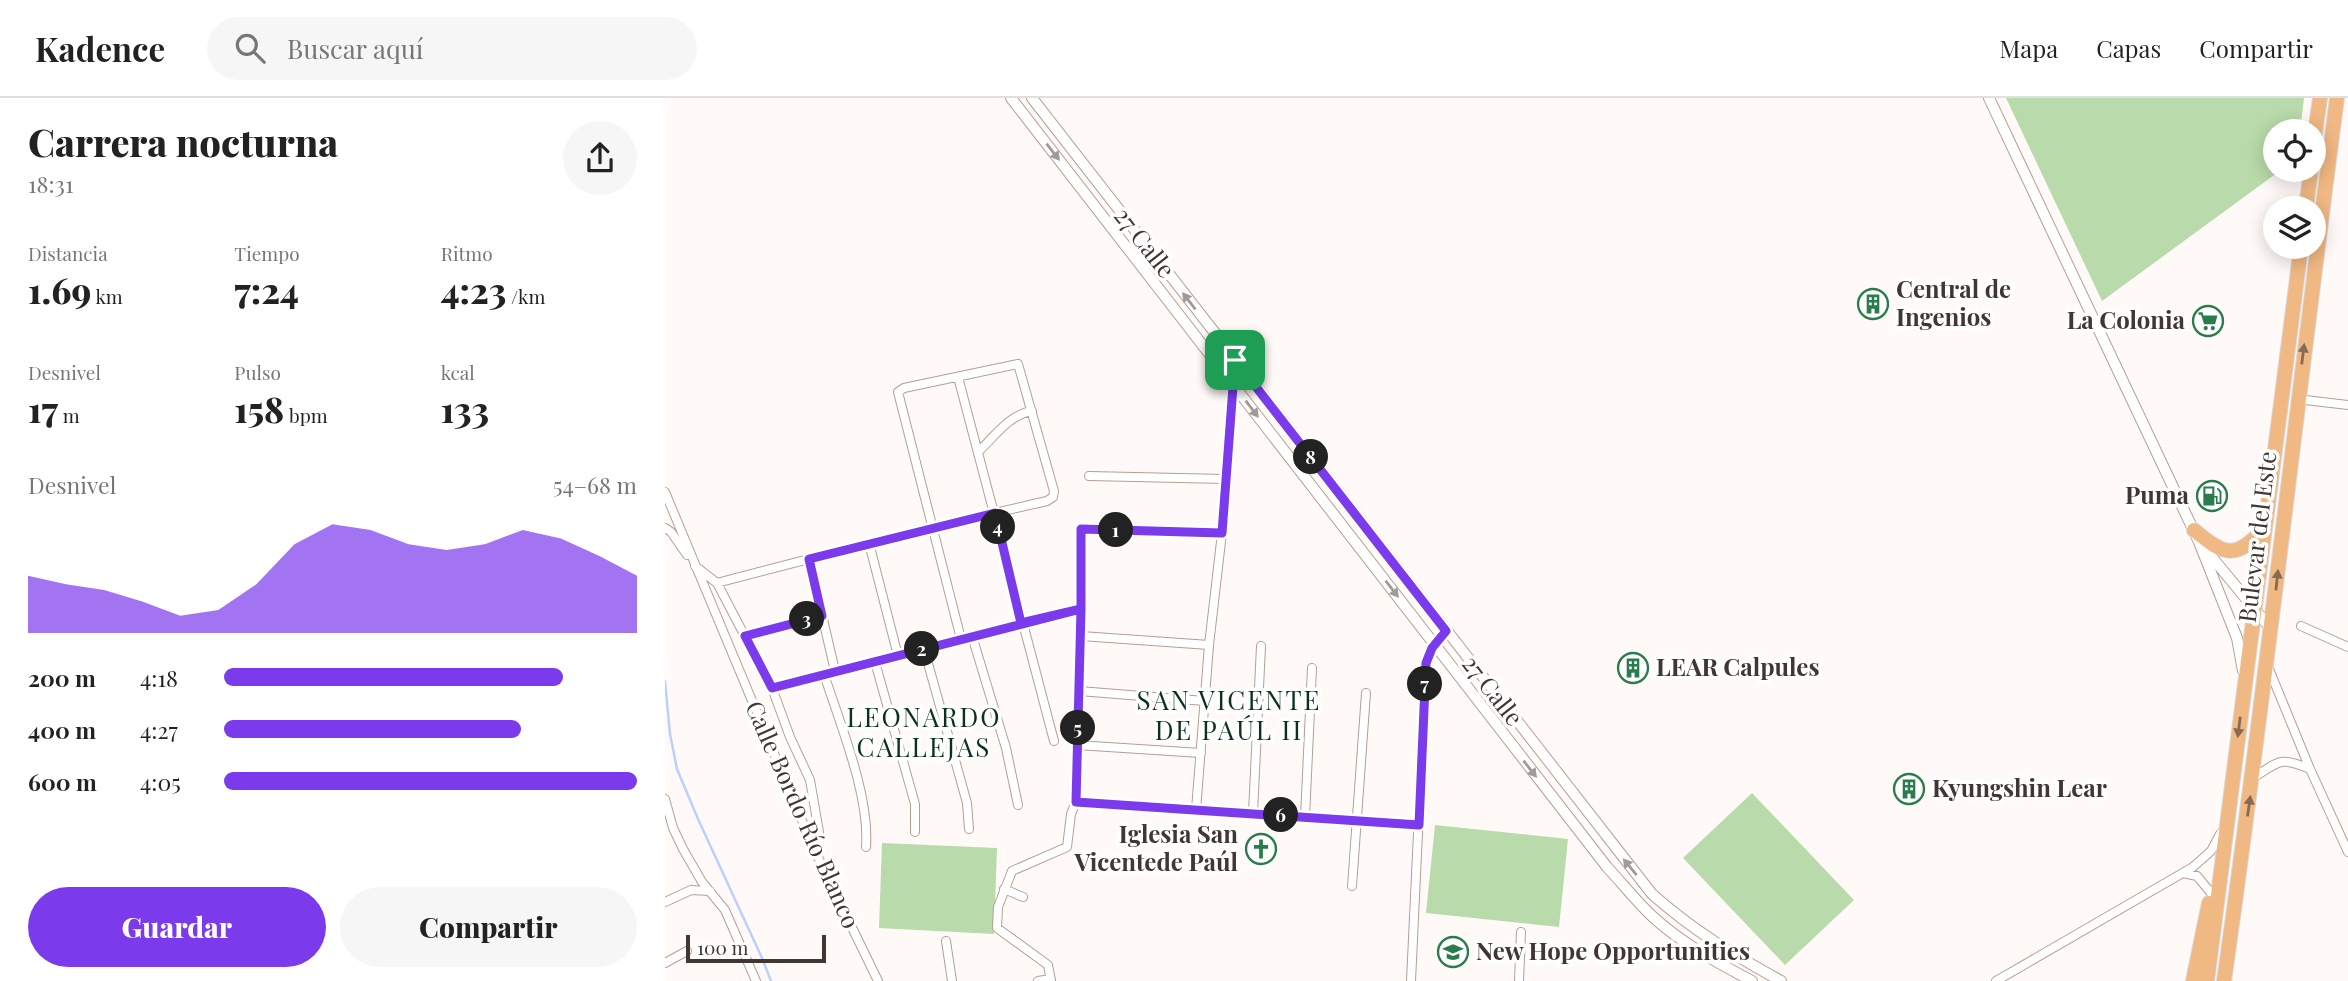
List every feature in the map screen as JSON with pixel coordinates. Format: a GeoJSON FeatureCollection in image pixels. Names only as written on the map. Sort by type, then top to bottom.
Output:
{"type":"FeatureCollection","features":[{"type":"Feature","properties":{"kind":"highway"},"geometry":{"type":"LineString","coordinates":[[2317,119],[2320,98]]}},
{"type":"Feature","properties":{"kind":"highway","name":"Bulevar del Este"},"geometry":{"type":"LineString","coordinates":[[2227,977],[2297,398],[2337,98]]}},
{"type":"Feature","properties":{"kind":"highway","name":"Bulevar del Este"},"geometry":{"type":"LineString","coordinates":[[2208,975],[2300,259]]}},
{"type":"Feature","properties":{"kind":"highway"},"geometry":{"type":"LineString","coordinates":[[2280,418],[2288,423],[2280,504],[2282,528]]}},
{"type":"Feature","properties":{"kind":"highway"},"geometry":{"type":"LineString","coordinates":[[2197,536],[2223,551],[2232,552],[2242,549],[2265,528]]}},
{"type":"Feature","properties":{"kind":"highway"},"geometry":{"type":"LineString","coordinates":[[2193,981],[2220,834],[2229,810]]}},
{"type":"Feature","properties":{"kind":"street","name":"27 Calle"},"geometry":{"type":"LineString","coordinates":[[1011,98],[1607,867],[1663,925],[1703,955],[1752,981]]}},
{"type":"Feature","properties":{"kind":"street","name":"27 Calle"},"geometry":{"type":"LineString","coordinates":[[1032,98],[1648,888],[1678,917],[1773,980]]}},
{"type":"Feature","properties":{"kind":"street"},"geometry":{"type":"LineString","coordinates":[[1989,98],[2197,536],[2237,638],[2244,684]]}},
{"type":"Feature","properties":{"kind":"street"},"geometry":{"type":"LineString","coordinates":[[1024,115],[1040,109]]}},
{"type":"Feature","properties":{"kind":"street"},"geometry":{"type":"LineString","coordinates":[[1196,810],[1235,360]]}},
{"type":"Feature","properties":{"kind":"street"},"geometry":{"type":"LineString","coordinates":[[717,583],[869,543],[932,528],[995,513],[1053,497],[1054,491],[1018,364],[904,388],[898,392],[932,528],[961,639]]}},
{"type":"Feature","properties":{"kind":"street"},"geometry":{"type":"LineString","coordinates":[[958,377],[1054,741]]}},
{"type":"Feature","properties":{"kind":"street"},"geometry":{"type":"LineString","coordinates":[[2297,398],[2348,405]]}},
{"type":"Feature","properties":{"kind":"street"},"geometry":{"type":"LineString","coordinates":[[979,451],[1006,425],[1025,412],[1032,411]]}},
{"type":"Feature","properties":{"kind":"street"},"geometry":{"type":"LineString","coordinates":[[1089,476],[1225,480]]}},
{"type":"Feature","properties":{"kind":"street","name":"Calle Bordo Río Blanco"},"geometry":{"type":"LineString","coordinates":[[665,492],[813,847],[878,981]]}},
{"type":"Feature","properties":{"kind":"street"},"geometry":{"type":"LineString","coordinates":[[665,528],[671,532],[694,564],[717,583],[772,688],[810,780],[819,832],[813,847]]}},
{"type":"Feature","properties":{"kind":"street"},"geometry":{"type":"LineString","coordinates":[[1038,981],[1051,980],[1048,965],[998,930],[999,908],[1012,871],[1067,848],[1071,814],[1076,802],[1081,529],[1222,533]]}},
{"type":"Feature","properties":{"kind":"street"},"geometry":{"type":"LineString","coordinates":[[2197,536],[2271,629]]}},
{"type":"Feature","properties":{"kind":"street"},"geometry":{"type":"LineString","coordinates":[[869,543],[898,656]]}},
{"type":"Feature","properties":{"kind":"street"},"geometry":{"type":"LineString","coordinates":[[809,559],[835,671]]}},
{"type":"Feature","properties":{"kind":"street"},"geometry":{"type":"LineString","coordinates":[[772,688],[1081,609]]}},
{"type":"Feature","properties":{"kind":"street"},"geometry":{"type":"LineString","coordinates":[[745,636],[822,616]]}},
{"type":"Feature","properties":{"kind":"street"},"geometry":{"type":"LineString","coordinates":[[2301,626],[2348,647]]}},
{"type":"Feature","properties":{"kind":"street"},"geometry":{"type":"LineString","coordinates":[[1411,981],[1426,663],[1435,644],[1446,631]]}},
{"type":"Feature","properties":{"kind":"street"},"geometry":{"type":"LineString","coordinates":[[972,636],[1006,748],[1018,805]]}},
{"type":"Feature","properties":{"kind":"street"},"geometry":{"type":"LineString","coordinates":[[1081,636],[1209,645]]}},
{"type":"Feature","properties":{"kind":"street"},"geometry":{"type":"LineString","coordinates":[[1253,813],[1261,646]]}},
{"type":"Feature","properties":{"kind":"street"},"geometry":{"type":"LineString","coordinates":[[924,649],[967,803],[969,829]]}},
{"type":"Feature","properties":{"kind":"street"},"geometry":{"type":"LineString","coordinates":[[875,662],[915,804],[915,832]]}},
{"type":"Feature","properties":{"kind":"street"},"geometry":{"type":"LineString","coordinates":[[2266,663],[2348,852]]}},
{"type":"Feature","properties":{"kind":"street"},"geometry":{"type":"LineString","coordinates":[[1305,817],[1312,668]]}},
{"type":"Feature","properties":{"kind":"street"},"geometry":{"type":"LineString","coordinates":[[824,674],[864,804],[868,827],[866,847]]}},
{"type":"Feature","properties":{"kind":"street"},"geometry":{"type":"LineString","coordinates":[[1079,691],[1205,701]]}},
{"type":"Feature","properties":{"kind":"street"},"geometry":{"type":"LineString","coordinates":[[1352,887],[1366,692]]}},
{"type":"Feature","properties":{"kind":"street"},"geometry":{"type":"LineString","coordinates":[[1077,744],[1201,753]]}},
{"type":"Feature","properties":{"kind":"street"},"geometry":{"type":"LineString","coordinates":[[2253,778],[2275,763],[2286,761],[2310,769]]}},
{"type":"Feature","properties":{"kind":"street"},"geometry":{"type":"LineString","coordinates":[[665,801],[683,849],[702,882],[725,911],[756,981]]}},
{"type":"Feature","properties":{"kind":"street"},"geometry":{"type":"LineString","coordinates":[[1076,802],[1419,825]]}},
{"type":"Feature","properties":{"kind":"street"},"geometry":{"type":"LineString","coordinates":[[1996,981],[2183,873],[2209,854],[2220,834]]}},
{"type":"Feature","properties":{"kind":"street"},"geometry":{"type":"LineString","coordinates":[[2183,873],[2197,876],[2211,893]]}},
{"type":"Feature","properties":{"kind":"street"},"geometry":{"type":"LineString","coordinates":[[1636,898],[1648,888]]}},
{"type":"Feature","properties":{"kind":"street"},"geometry":{"type":"LineString","coordinates":[[1004,889],[1023,897]]}},
{"type":"Feature","properties":{"kind":"street"},"geometry":{"type":"LineString","coordinates":[[665,902],[691,890],[710,891]]}},
{"type":"Feature","properties":{"kind":"street"},"geometry":{"type":"LineString","coordinates":[[1663,925],[1678,917]]}},
{"type":"Feature","properties":{"kind":"street"},"geometry":{"type":"LineString","coordinates":[[1519,981],[1521,932]]}},
{"type":"Feature","properties":{"kind":"street"},"geometry":{"type":"LineString","coordinates":[[946,940],[952,981]]}},
{"type":"Feature","properties":{"kind":"street"},"geometry":{"type":"LineString","coordinates":[[665,964],[688,951]]}},
{"type":"Feature","properties":{"kind":"green space"},"geometry":{"type":"Polygon","coordinates":[[[2006,98],[2304,98],[2301,119],[2263,119],[2265,182],[2102,301],[2006,98]]]}},
{"type":"Feature","properties":{"kind":"green space"},"geometry":{"type":"Polygon","coordinates":[[[1752,793],[1854,900],[1785,965],[1683,858],[1752,793]]]}},
{"type":"Feature","properties":{"kind":"green space"},"geometry":{"type":"Polygon","coordinates":[[[1435,825],[1568,839],[1559,927],[1426,913],[1435,825]]]}},
{"type":"Feature","properties":{"kind":"green space"},"geometry":{"type":"Polygon","coordinates":[[[882,843],[997,848],[994,934],[879,928],[882,843]]]}},
{"type":"Feature","properties":{"kind":"waterway"},"geometry":{"type":"LineString","coordinates":[[665,681],[670,734],[677,769],[771,981]]}},
{"type":"Feature","properties":{"kind":"place","name":"Central de Ingenios"},"geometry":{"type":"Point","coordinates":[1873,304]}},
{"type":"Feature","properties":{"kind":"place","name":"La Colonia"},"geometry":{"type":"Point","coordinates":[2208,321]}},
{"type":"Feature","properties":{"kind":"place","name":"Puma"},"geometry":{"type":"Point","coordinates":[2212,496]}},
{"type":"Feature","properties":{"kind":"place","name":"LEAR Calpules"},"geometry":{"type":"Point","coordinates":[1633,668]}},
{"type":"Feature","properties":{"kind":"place","name":"Kyungshin Lear"},"geometry":{"type":"Point","coordinates":[1909,789]}},
{"type":"Feature","properties":{"kind":"place","name":"Iglesia San Vicentede Paúl"},"geometry":{"type":"Point","coordinates":[1261,849]}},
{"type":"Feature","properties":{"kind":"place","name":"New Hope Opportunities"},"geometry":{"type":"Point","coordinates":[1453,952]}},
{"type":"Feature","properties":{"kind":"district","name":"SAN VICENTE DE PAÚL II"},"geometry":{"type":"Point","coordinates":[1229,716]}},
{"type":"Feature","properties":{"kind":"district","name":"LEONARDO CALLEJAS"},"geometry":{"type":"Point","coordinates":[924,733]}},
{"type":"Feature","properties":{"kind":"route"},"geometry":{"type":"LineString","coordinates":[[1235,360],[1222,533],[1081,529],[1081,609],[772,688],[745,636],[822,616],[809,559],[995,513],[1021,623],[1081,609],[1076,802],[1419,825],[1426,663],[1432,648],[1446,631],[1235,360]]}}]}
